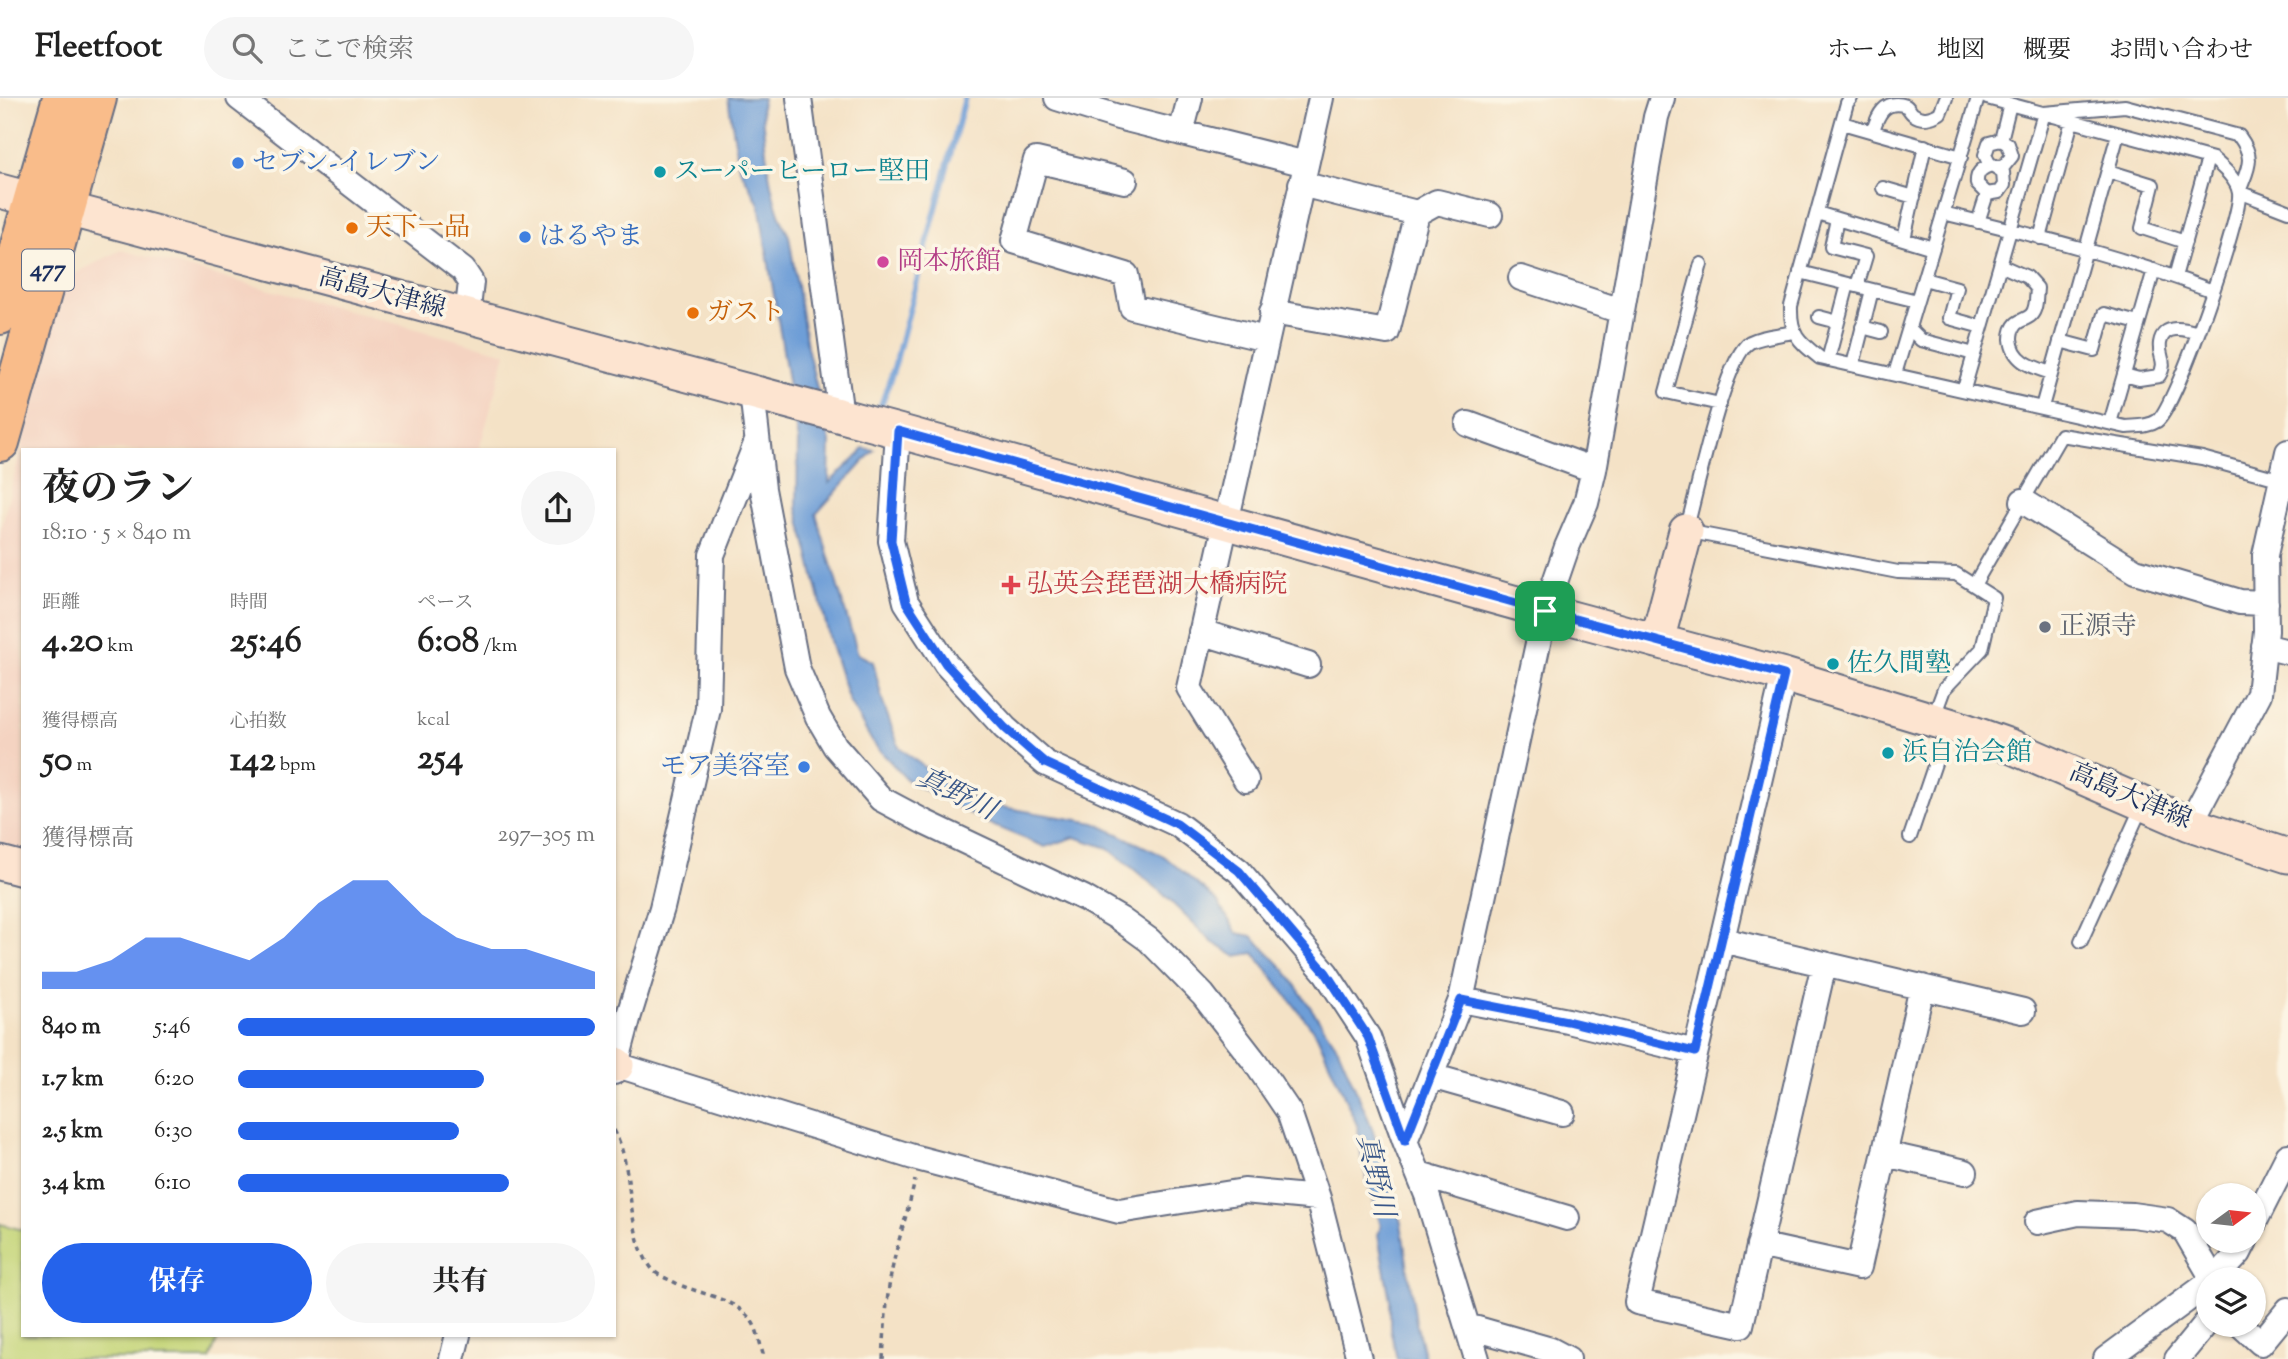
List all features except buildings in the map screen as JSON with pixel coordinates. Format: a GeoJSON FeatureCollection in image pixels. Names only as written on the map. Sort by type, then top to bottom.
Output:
{"type":"FeatureCollection","features":[{"type":"Feature","properties":{"kind":"highway","name":"477"},"geometry":{"type":"LineString","coordinates":[[0,315],[62,98]]}},
{"type":"Feature","properties":{"kind":"highway","name":"477"},"geometry":{"type":"LineString","coordinates":[[0,442],[32,200],[97,98]]}},
{"type":"Feature","properties":{"kind":"main road","name":"高島大津線"},"geometry":{"type":"LineString","coordinates":[[32,200],[898,431],[1784,675],[2010,746],[2190,824],[2288,856]]}},
{"type":"Feature","properties":{"kind":"main road"},"geometry":{"type":"LineString","coordinates":[[1657,641],[1686,531]]}},
{"type":"Feature","properties":{"kind":"main road"},"geometry":{"type":"LineString","coordinates":[[0,863],[21,868]]}},
{"type":"Feature","properties":{"kind":"street"},"geometry":{"type":"LineString","coordinates":[[239,98],[463,270],[471,282],[467,317]]}},
{"type":"Feature","properties":{"kind":"street"},"geometry":{"type":"LineString","coordinates":[[799,98],[841,416]]}},
{"type":"Feature","properties":{"kind":"street"},"geometry":{"type":"LineString","coordinates":[[1057,98],[1181,133],[1417,213]]}},
{"type":"Feature","properties":{"kind":"street"},"geometry":{"type":"LineString","coordinates":[[1181,133],[1190,98]]}},
{"type":"Feature","properties":{"kind":"street"},"geometry":{"type":"LineString","coordinates":[[1246,780],[1189,688],[1321,98]]}},
{"type":"Feature","properties":{"kind":"street"},"geometry":{"type":"LineString","coordinates":[[1405,1141],[1461,1000],[1545,611],[1567,547],[1586,503],[1656,117],[1662,98]]}},
{"type":"Feature","properties":{"kind":"street"},"geometry":{"type":"LineString","coordinates":[[1125,181],[1035,160],[1014,241],[1126,275],[1132,307],[1266,339]]}},
{"type":"Feature","properties":{"kind":"street"},"geometry":{"type":"LineString","coordinates":[[1272,312],[1387,331],[1417,213],[1437,202],[1490,215]]}},
{"type":"Feature","properties":{"kind":"street"},"geometry":{"type":"LineString","coordinates":[[1521,278],[1621,311]]}},
{"type":"Feature","properties":{"kind":"street"},"geometry":{"type":"LineString","coordinates":[[758,394],[758,440],[763,489],[797,668],[818,717],[835,747],[881,799],[1084,898],[1149,940],[1203,995],[1255,1062],[1289,1112],[1318,1198],[1359,1359]]}},
{"type":"Feature","properties":{"kind":"street"},"geometry":{"type":"LineString","coordinates":[[1468,424],[1594,470]]}},
{"type":"Feature","properties":{"kind":"street"},"geometry":{"type":"LineString","coordinates":[[898,431],[891,541],[906,602],[946,664],[1005,728],[1045,763],[1177,824],[1239,871],[1326,973],[1368,1037],[1452,1271],[1477,1359]]}},
{"type":"Feature","properties":{"kind":"street"},"geometry":{"type":"LineString","coordinates":[[616,1062],[662,908],[708,709],[712,555],[758,440]]}},
{"type":"Feature","properties":{"kind":"street"},"geometry":{"type":"LineString","coordinates":[[2190,824],[2259,694],[2276,649],[2266,603],[2265,555],[2282,496],[2288,452]]}},
{"type":"Feature","properties":{"kind":"street"},"geometry":{"type":"LineString","coordinates":[[2023,501],[2135,570],[2240,602],[2266,603]]}},
{"type":"Feature","properties":{"kind":"street"},"geometry":{"type":"LineString","coordinates":[[1201,632],[1308,665]]}},
{"type":"Feature","properties":{"kind":"street"},"geometry":{"type":"LineString","coordinates":[[1784,675],[1637,1302],[1741,1325],[1824,964]]}},
{"type":"Feature","properties":{"kind":"street"},"geometry":{"type":"LineString","coordinates":[[1721,940],[2023,1011]]}},
{"type":"Feature","properties":{"kind":"street"},"geometry":{"type":"LineString","coordinates":[[1759,1245],[1859,1267],[1922,987]]}},
{"type":"Feature","properties":{"kind":"street"},"geometry":{"type":"LineString","coordinates":[[1461,1000],[1567,1021],[1695,1052]]}},
{"type":"Feature","properties":{"kind":"street"},"geometry":{"type":"LineString","coordinates":[[616,1066],[913,1157],[1119,1211],[1244,1191],[1318,1198]]}},
{"type":"Feature","properties":{"kind":"street"},"geometry":{"type":"LineString","coordinates":[[1431,1076],[1562,1113]]}},
{"type":"Feature","properties":{"kind":"street"},"geometry":{"type":"LineString","coordinates":[[1885,1154],[1965,1172]]}},
{"type":"Feature","properties":{"kind":"street"},"geometry":{"type":"LineString","coordinates":[[2266,1199],[2288,1156]]}},
{"type":"Feature","properties":{"kind":"street"},"geometry":{"type":"LineString","coordinates":[[1419,1174],[1567,1218]]}},
{"type":"Feature","properties":{"kind":"street"},"geometry":{"type":"LineString","coordinates":[[2037,1222],[2078,1213],[2132,1214],[2168,1220],[2185,1231],[2207,1267]]}},
{"type":"Feature","properties":{"kind":"street"},"geometry":{"type":"LineString","coordinates":[[2226,1267],[2239,1253]]}},
{"type":"Feature","properties":{"kind":"street"},"geometry":{"type":"LineString","coordinates":[[2106,1359],[2196,1293]]}},
{"type":"Feature","properties":{"kind":"street"},"geometry":{"type":"LineString","coordinates":[[2254,1337],[2261,1343],[2288,1311]]}},
{"type":"Feature","properties":{"kind":"street"},"geometry":{"type":"LineString","coordinates":[[1467,1326],[1551,1350],[1568,1359]]}},
{"type":"Feature","properties":{"kind":"street"},"geometry":{"type":"LineString","coordinates":[[2178,1359],[2196,1336]]}},
{"type":"Feature","properties":{"kind":"street"},"geometry":{"type":"LineString","coordinates":[[452,1359],[458,1337]]}},
{"type":"Feature","properties":{"kind":"lane"},"geometry":{"type":"LineString","coordinates":[[1851,98],[1847,103],[1791,306],[1793,332],[1803,345],[1820,358],[1828,360],[2126,427],[2144,426],[2157,421],[2169,406],[2199,333],[2237,208],[2239,192],[2251,161],[2247,148],[2239,136],[2125,106],[2044,113]]}},
{"type":"Feature","properties":{"kind":"lane"},"geometry":{"type":"LineString","coordinates":[[1873,131],[1879,110],[1886,104],[1897,103],[1906,106],[1920,118],[1930,118],[1940,113],[1945,98]]}},
{"type":"Feature","properties":{"kind":"lane"},"geometry":{"type":"LineString","coordinates":[[1895,374],[1978,98]]}},
{"type":"Feature","properties":{"kind":"lane"},"geometry":{"type":"LineString","coordinates":[[1987,98],[2213,159],[2229,174],[2239,192],[2288,211]]}},
{"type":"Feature","properties":{"kind":"lane"},"geometry":{"type":"LineString","coordinates":[[2001,140],[2010,104]]}},
{"type":"Feature","properties":{"kind":"lane"},"geometry":{"type":"LineString","coordinates":[[1964,390],[2044,113]]}},
{"type":"Feature","properties":{"kind":"lane"},"geometry":{"type":"LineString","coordinates":[[2040,238],[2072,121]]}},
{"type":"Feature","properties":{"kind":"lane"},"geometry":{"type":"LineString","coordinates":[[1842,122],[1961,157]]}},
{"type":"Feature","properties":{"kind":"lane"},"geometry":{"type":"LineString","coordinates":[[2042,407],[2118,134]]}},
{"type":"Feature","properties":{"kind":"lane"},"geometry":{"type":"LineString","coordinates":[[2001,140],[1993,141],[1985,151],[1986,159],[1994,166],[2003,172],[2004,185],[1996,194],[1987,194],[1977,184],[1977,175],[1983,168],[1994,166],[2004,166],[2012,156],[2008,144],[2001,140]]}},
{"type":"Feature","properties":{"kind":"lane"},"geometry":{"type":"LineString","coordinates":[[1904,239],[1925,146]]}},
{"type":"Feature","properties":{"kind":"lane"},"geometry":{"type":"LineString","coordinates":[[2175,277],[2208,158]]}},
{"type":"Feature","properties":{"kind":"lane"},"geometry":{"type":"LineString","coordinates":[[2108,171],[2153,185],[2142,228],[2185,242]]}},
{"type":"Feature","properties":{"kind":"lane"},"geometry":{"type":"LineString","coordinates":[[1883,188],[1914,197]]}},
{"type":"Feature","properties":{"kind":"lane"},"geometry":{"type":"LineString","coordinates":[[1978,222],[1987,194]]}},
{"type":"Feature","properties":{"kind":"lane"},"geometry":{"type":"LineString","coordinates":[[1817,213],[1933,248]]}},
{"type":"Feature","properties":{"kind":"lane"},"geometry":{"type":"LineString","coordinates":[[1944,213],[2010,229],[2175,277],[2213,291]]}},
{"type":"Feature","properties":{"kind":"lane"},"geometry":{"type":"LineString","coordinates":[[1828,360],[1838,322],[1866,256],[1831,247],[1838,219]]}},
{"type":"Feature","properties":{"kind":"lane"},"geometry":{"type":"LineString","coordinates":[[1701,264],[1666,392],[1720,404]]}},
{"type":"Feature","properties":{"kind":"lane"},"geometry":{"type":"LineString","coordinates":[[2000,265],[2027,277],[2037,288],[2032,315],[2017,323],[2011,333],[2012,345],[2018,357],[2028,365],[2051,373]]}},
{"type":"Feature","properties":{"kind":"lane"},"geometry":{"type":"LineString","coordinates":[[2110,423],[2154,271]]}},
{"type":"Feature","properties":{"kind":"lane"},"geometry":{"type":"LineString","coordinates":[[1800,272],[1917,302]]}},
{"type":"Feature","properties":{"kind":"lane"},"geometry":{"type":"LineString","coordinates":[[1924,279],[1957,288],[1949,318],[1982,327]]}},
{"type":"Feature","properties":{"kind":"lane"},"geometry":{"type":"LineString","coordinates":[[1853,365],[1872,290]]}},
{"type":"Feature","properties":{"kind":"lane"},"geometry":{"type":"LineString","coordinates":[[2060,341],[2094,350],[2104,314],[2138,323]]}},
{"type":"Feature","properties":{"kind":"lane"},"geometry":{"type":"LineString","coordinates":[[1819,317],[1838,322]]}},
{"type":"Feature","properties":{"kind":"lane"},"geometry":{"type":"LineString","coordinates":[[1862,327],[1881,332]]}},
{"type":"Feature","properties":{"kind":"lane"},"geometry":{"type":"LineString","coordinates":[[2124,375],[2149,379],[2159,376],[2164,358],[2160,344],[2169,330],[2177,327],[2199,333]]}},
{"type":"Feature","properties":{"kind":"lane"},"geometry":{"type":"LineString","coordinates":[[1909,328],[1921,340],[1974,354]]}},
{"type":"Feature","properties":{"kind":"lane"},"geometry":{"type":"LineString","coordinates":[[1793,332],[1750,342],[1737,356],[1720,404],[1686,531],[1898,572],[1956,574],[1994,598],[1982,649],[1944,689],[1940,722],[1910,837]]}},
{"type":"Feature","properties":{"kind":"lane"},"geometry":{"type":"LineString","coordinates":[[1974,585],[2061,435],[2202,458],[2282,496]]}},
{"type":"Feature","properties":{"kind":"lane"},"geometry":{"type":"LineString","coordinates":[[2081,941],[2144,803]]}},
{"type":"Feature","properties":{"kind":"path"},"geometry":{"type":"LineString","coordinates":[[616,1134],[623,1146],[633,1217],[642,1248],[654,1271],[678,1284],[732,1304],[752,1322],[763,1354],[762,1359]]}},
{"type":"Feature","properties":{"kind":"path"},"geometry":{"type":"LineString","coordinates":[[883,1359],[893,1266],[916,1172],[913,1157]]}},
{"type":"Feature","properties":{"kind":"shaded area"},"geometry":{"type":"Polygon","coordinates":[[[121,250],[506,353],[480,448],[21,448],[63,280],[121,250]]]}},
{"type":"Feature","properties":{"kind":"shaded area"},"geometry":{"type":"Polygon","coordinates":[[[21,449],[21,850],[0,845],[0,533],[21,449]]]}},
{"type":"Feature","properties":{"kind":"green space"},"geometry":{"type":"Polygon","coordinates":[[[0,1224],[21,1229],[21,1337],[218,1337],[210,1359],[0,1359],[0,1224]]]}},
{"type":"Feature","properties":{"kind":"water","name":"真野川"},"geometry":{"type":"Polygon","coordinates":[[[728,98],[763,98],[761,107],[772,190],[789,236],[807,347],[830,442],[829,483],[863,448],[874,450],[816,514],[858,654],[873,662],[883,703],[899,747],[946,785],[984,804],[1095,823],[1164,856],[1217,901],[1237,933],[1252,936],[1285,970],[1338,1048],[1371,1125],[1401,1223],[1416,1322],[1425,1359],[1397,1359],[1390,1328],[1390,1300],[1378,1235],[1381,1226],[1362,1161],[1358,1127],[1317,1035],[1254,953],[1235,956],[1212,942],[1159,890],[1108,848],[1075,837],[1045,847],[992,825],[908,781],[873,743],[849,701],[832,648],[797,508],[798,441],[759,204],[739,167],[728,98]]]}},
{"type":"Feature","properties":{"kind":"waterway"},"geometry":{"type":"LineString","coordinates":[[877,417],[894,368],[965,98]]}},
{"type":"Feature","properties":{"kind":"place","name":"セブン-イレブン"},"geometry":{"type":"Point","coordinates":[238,163]}},
{"type":"Feature","properties":{"kind":"place","name":"スーパーヒーロー堅田"},"geometry":{"type":"Point","coordinates":[660,172]}},
{"type":"Feature","properties":{"kind":"place","name":"天下一品"},"geometry":{"type":"Point","coordinates":[352,228]}},
{"type":"Feature","properties":{"kind":"place","name":"はるやま"},"geometry":{"type":"Point","coordinates":[525,237]}},
{"type":"Feature","properties":{"kind":"place","name":"岡本旅館"},"geometry":{"type":"Point","coordinates":[883,262]}},
{"type":"Feature","properties":{"kind":"place","name":"ガスト"},"geometry":{"type":"Point","coordinates":[693,313]}},
{"type":"Feature","properties":{"kind":"place","name":"弘英会琵琶湖大橋病院"},"geometry":{"type":"Point","coordinates":[1011,585]}},
{"type":"Feature","properties":{"kind":"place","name":"正源寺"},"geometry":{"type":"Point","coordinates":[2045,627]}},
{"type":"Feature","properties":{"kind":"place","name":"佐久間塾"},"geometry":{"type":"Point","coordinates":[1833,664]}},
{"type":"Feature","properties":{"kind":"place","name":"浜自治会館"},"geometry":{"type":"Point","coordinates":[1888,753]}},
{"type":"Feature","properties":{"kind":"place","name":"モア美容室"},"geometry":{"type":"Point","coordinates":[804,767]}},
{"type":"Feature","properties":{"kind":"route"},"geometry":{"type":"LineString","coordinates":[[898,431],[1254,529],[1545,611],[1784,675],[1695,1052],[1567,1021],[1461,1000],[1405,1141],[1368,1037],[1326,973],[1295,933],[1239,871],[1177,824],[1045,763],[1005,728],[946,664],[906,602],[891,541],[898,431]]}}]}
